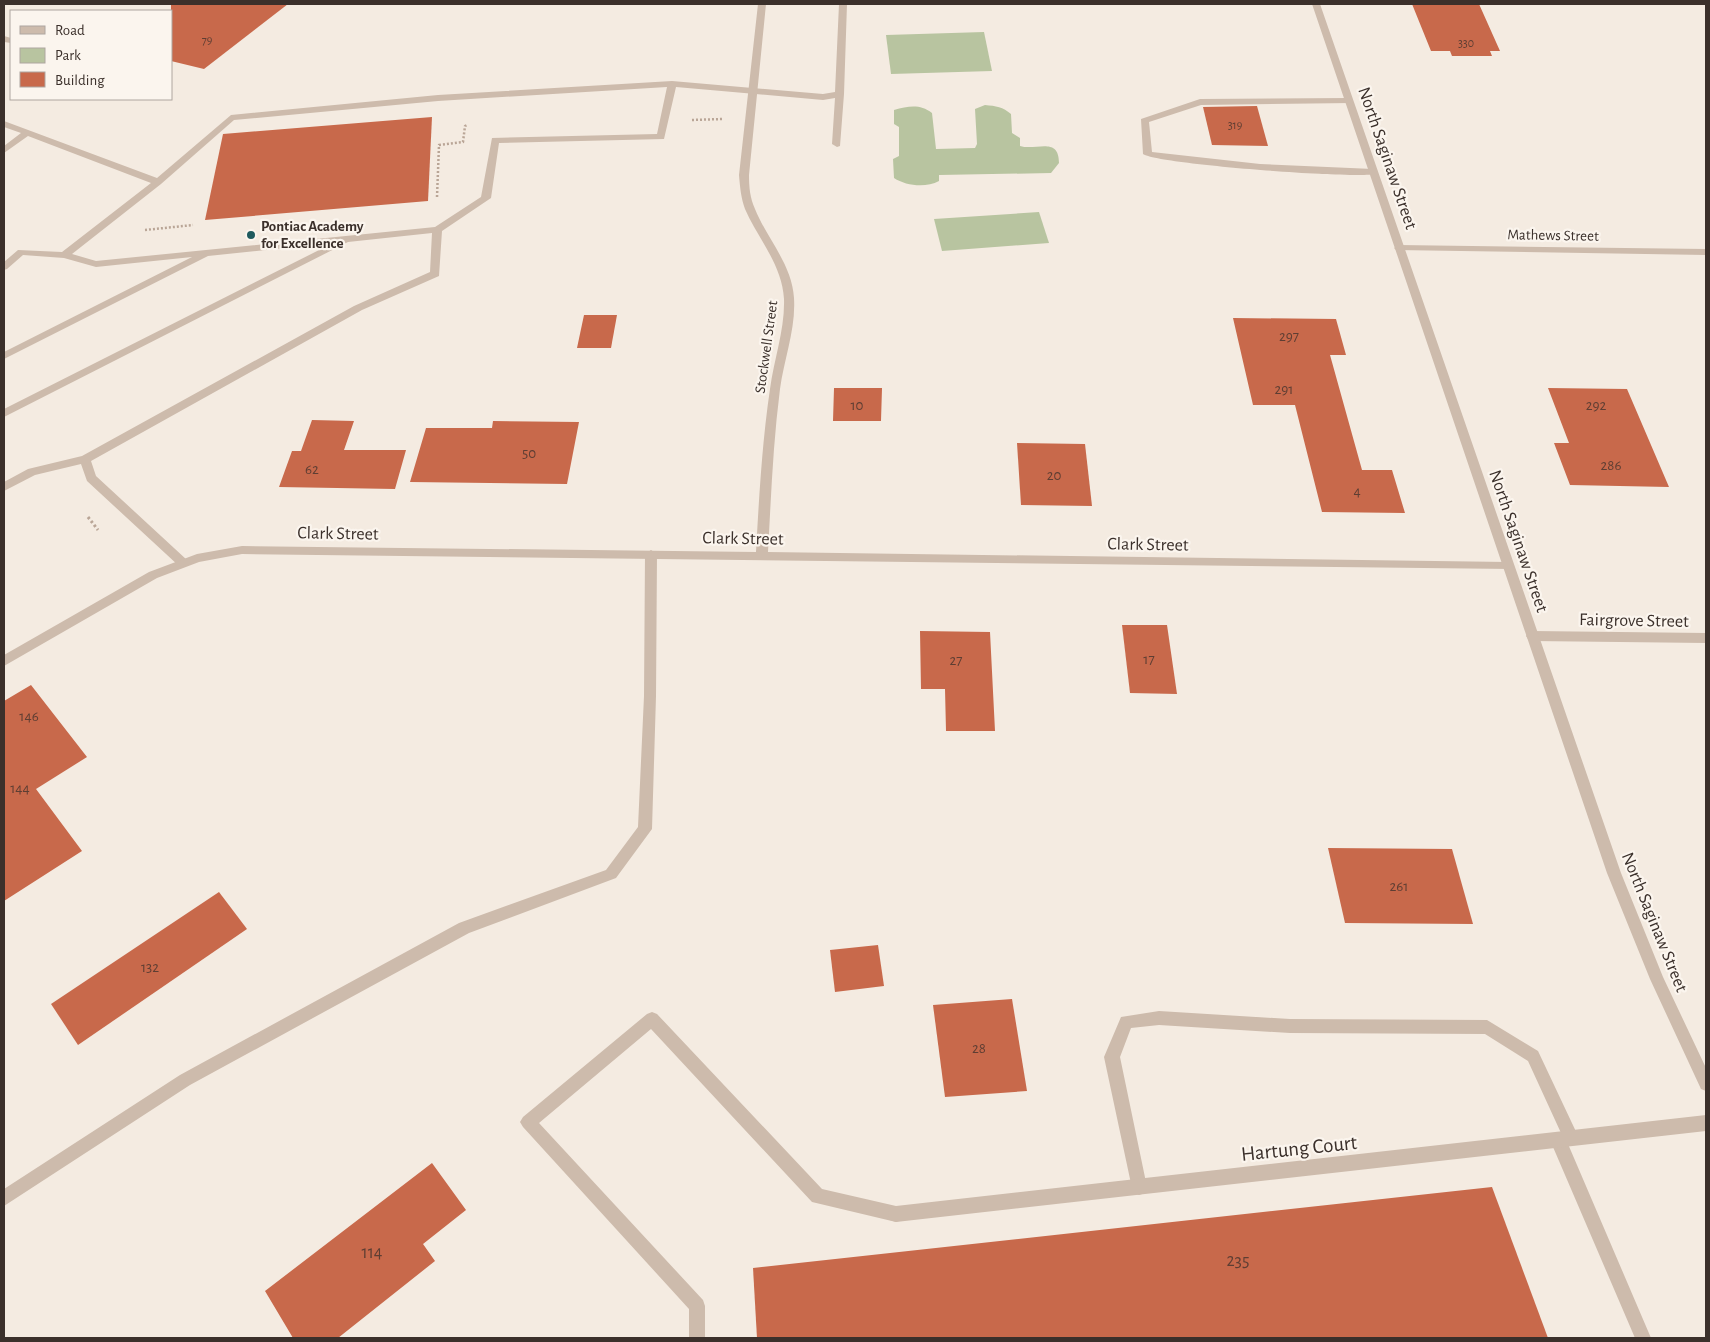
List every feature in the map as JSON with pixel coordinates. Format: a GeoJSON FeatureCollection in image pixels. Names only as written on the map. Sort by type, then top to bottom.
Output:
{"type":"FeatureCollection","features":[{"type":"Feature","properties":{"kind":"street","name":"Stockwell Street"},"geometry":{"type":"LineString","coordinates":[[762,4],[743,183],[746,200],[782,270],[789,299],[770,430],[762,556]]}},
{"type":"Feature","properties":{"kind":"street"},"geometry":{"type":"LineString","coordinates":[[837,144],[844,4]]}},
{"type":"Feature","properties":{"kind":"street","name":"North Saginaw Street"},"geometry":{"type":"LineString","coordinates":[[1316,4],[1608,856],[1634,925],[1674,1017],[1706,1084]]}},
{"type":"Feature","properties":{"kind":"street"},"geometry":{"type":"LineString","coordinates":[[4,267],[22,252],[64,255],[96,264],[437,230],[486,198],[495,140],[661,137],[672,84]]}},
{"type":"Feature","properties":{"kind":"street"},"geometry":{"type":"LineString","coordinates":[[64,255],[158,182],[232,118],[438,98],[672,84],[823,97],[840,94]]}},
{"type":"Feature","properties":{"kind":"street"},"geometry":{"type":"LineString","coordinates":[[1349,101],[1200,102],[1144,121],[1148,154],[1298,171],[1373,172]]}},
{"type":"Feature","properties":{"kind":"street"},"geometry":{"type":"LineString","coordinates":[[4,124],[158,182]]}},
{"type":"Feature","properties":{"kind":"street"},"geometry":{"type":"LineString","coordinates":[[4,150],[27,133]]}},
{"type":"Feature","properties":{"kind":"street"},"geometry":{"type":"LineString","coordinates":[[4,487],[32,472],[85,459],[358,308],[435,274],[437,230]]}},
{"type":"Feature","properties":{"kind":"street"},"geometry":{"type":"LineString","coordinates":[[4,413],[350,239]]}},
{"type":"Feature","properties":{"kind":"street","name":"Mathews Street"},"geometry":{"type":"LineString","coordinates":[[1399,248],[1706,252]]}},
{"type":"Feature","properties":{"kind":"street"},"geometry":{"type":"LineString","coordinates":[[4,356],[211,252]]}},
{"type":"Feature","properties":{"kind":"street"},"geometry":{"type":"LineString","coordinates":[[85,459],[91,478],[183,563]]}},
{"type":"Feature","properties":{"kind":"street","name":"Clark Street"},"geometry":{"type":"LineString","coordinates":[[4,661],[153,575],[183,563],[227,552],[258,549],[1508,566]]}},
{"type":"Feature","properties":{"kind":"street"},"geometry":{"type":"LineString","coordinates":[[4,1198],[186,1080],[464,928],[611,874],[645,829],[650,696],[651,554]]}},
{"type":"Feature","properties":{"kind":"street","name":"Fairgrove Street"},"geometry":{"type":"LineString","coordinates":[[1532,636],[1706,638]]}},
{"type":"Feature","properties":{"kind":"street"},"geometry":{"type":"LineString","coordinates":[[1139,1187],[1112,1057],[1126,1022],[1158,1018],[1290,1026],[1487,1027],[1534,1056],[1643,1338]]}},
{"type":"Feature","properties":{"kind":"street","name":"Hartung Court"},"geometry":{"type":"LineString","coordinates":[[697,1338],[697,1306],[528,1122],[652,1019],[818,1196],[896,1214],[1706,1124]]}},
{"type":"Feature","properties":{"kind":"path"},"geometry":{"type":"LineString","coordinates":[[665,118],[698,121],[750,118]]}},
{"type":"Feature","properties":{"kind":"path"},"geometry":{"type":"LineString","coordinates":[[436,204],[439,145],[463,142],[465,126],[474,123]]}},
{"type":"Feature","properties":{"kind":"path"},"geometry":{"type":"LineString","coordinates":[[97,230],[119,233],[198,224]]}},
{"type":"Feature","properties":{"kind":"green space"},"geometry":{"type":"Polygon","coordinates":[[[984,32],[992,71],[891,74],[886,35],[984,32]]]}},
{"type":"Feature","properties":{"kind":"green space"},"geometry":{"type":"Polygon","coordinates":[[[985,105],[999,107],[1011,114],[1012,133],[1020,138],[1020,146],[1046,146],[1055,150],[1059,163],[1051,173],[939,175],[939,181],[928,185],[904,183],[894,178],[893,159],[899,156],[899,127],[894,124],[894,110],[914,107],[923,108],[932,113],[936,149],[975,148],[977,144],[975,109],[985,105]]]}},
{"type":"Feature","properties":{"kind":"green space"},"geometry":{"type":"Polygon","coordinates":[[[1039,212],[1049,243],[942,251],[934,219],[1039,212]]]}},
{"type":"Feature","properties":{"kind":"building"},"geometry":{"type":"Polygon","coordinates":[[[171,4],[288,4],[204,69],[172,61],[171,4]]]}},
{"type":"Feature","properties":{"kind":"building"},"geometry":{"type":"Polygon","coordinates":[[[1412,4],[1479,4],[1500,51],[1490,51],[1492,56],[1452,56],[1450,51],[1431,51],[1412,4]]]}},
{"type":"Feature","properties":{"kind":"building"},"geometry":{"type":"Polygon","coordinates":[[[1257,106],[1268,146],[1212,145],[1203,107],[1257,106]]]}},
{"type":"Feature","properties":{"kind":"building"},"geometry":{"type":"Polygon","coordinates":[[[432,117],[428,201],[205,220],[223,134],[432,117]]]}},
{"type":"Feature","properties":{"kind":"building"},"geometry":{"type":"Polygon","coordinates":[[[584,315],[617,315],[611,348],[577,348],[584,315]]]}},
{"type":"Feature","properties":{"kind":"building"},"geometry":{"type":"Polygon","coordinates":[[[1233,318],[1336,319],[1346,355],[1330,355],[1362,470],[1392,470],[1405,513],[1322,512],[1295,405],[1253,405],[1233,318]]]}},
{"type":"Feature","properties":{"kind":"building"},"geometry":{"type":"Polygon","coordinates":[[[834,388],[882,388],[881,421],[833,421],[834,388]]]}},
{"type":"Feature","properties":{"kind":"building"},"geometry":{"type":"Polygon","coordinates":[[[1548,388],[1627,389],[1669,487],[1570,485],[1554,443],[1569,443],[1548,388]]]}},
{"type":"Feature","properties":{"kind":"building"},"geometry":{"type":"Polygon","coordinates":[[[312,420],[354,421],[344,450],[406,450],[395,489],[279,487],[292,451],[301,451],[312,420]]]}},
{"type":"Feature","properties":{"kind":"building"},"geometry":{"type":"Polygon","coordinates":[[[493,421],[579,422],[567,484],[410,482],[426,428],[492,428],[493,421]]]}},
{"type":"Feature","properties":{"kind":"building"},"geometry":{"type":"Polygon","coordinates":[[[1017,443],[1085,444],[1092,506],[1021,505],[1017,443]]]}},
{"type":"Feature","properties":{"kind":"building"},"geometry":{"type":"Polygon","coordinates":[[[1122,625],[1167,625],[1177,694],[1130,693],[1122,625]]]}},
{"type":"Feature","properties":{"kind":"building"},"geometry":{"type":"Polygon","coordinates":[[[920,631],[990,632],[995,731],[946,731],[945,689],[921,689],[920,631]]]}},
{"type":"Feature","properties":{"kind":"building"},"geometry":{"type":"Polygon","coordinates":[[[31,685],[87,757],[36,789],[82,851],[4,901],[4,701],[31,685]]]}},
{"type":"Feature","properties":{"kind":"building"},"geometry":{"type":"Polygon","coordinates":[[[1328,848],[1452,849],[1473,924],[1345,923],[1328,848]]]}},
{"type":"Feature","properties":{"kind":"building"},"geometry":{"type":"Polygon","coordinates":[[[219,892],[247,929],[78,1045],[51,1004],[219,892]]]}},
{"type":"Feature","properties":{"kind":"building"},"geometry":{"type":"Polygon","coordinates":[[[878,945],[884,986],[835,992],[830,950],[878,945]]]}},
{"type":"Feature","properties":{"kind":"building"},"geometry":{"type":"Polygon","coordinates":[[[1012,999],[1027,1091],[945,1097],[933,1005],[1012,999]]]}},
{"type":"Feature","properties":{"kind":"building"},"geometry":{"type":"Polygon","coordinates":[[[432,1163],[466,1210],[423,1244],[435,1261],[338,1338],[293,1338],[265,1291],[432,1163]]]}},
{"type":"Feature","properties":{"kind":"building"},"geometry":{"type":"Polygon","coordinates":[[[1492,1187],[1548,1338],[757,1338],[753,1268],[1492,1187]]]}},
{"type":"Feature","properties":{"kind":"place","name":"Pontiac Academy for Excellence"},"geometry":{"type":"Point","coordinates":[251,235]}}]}
